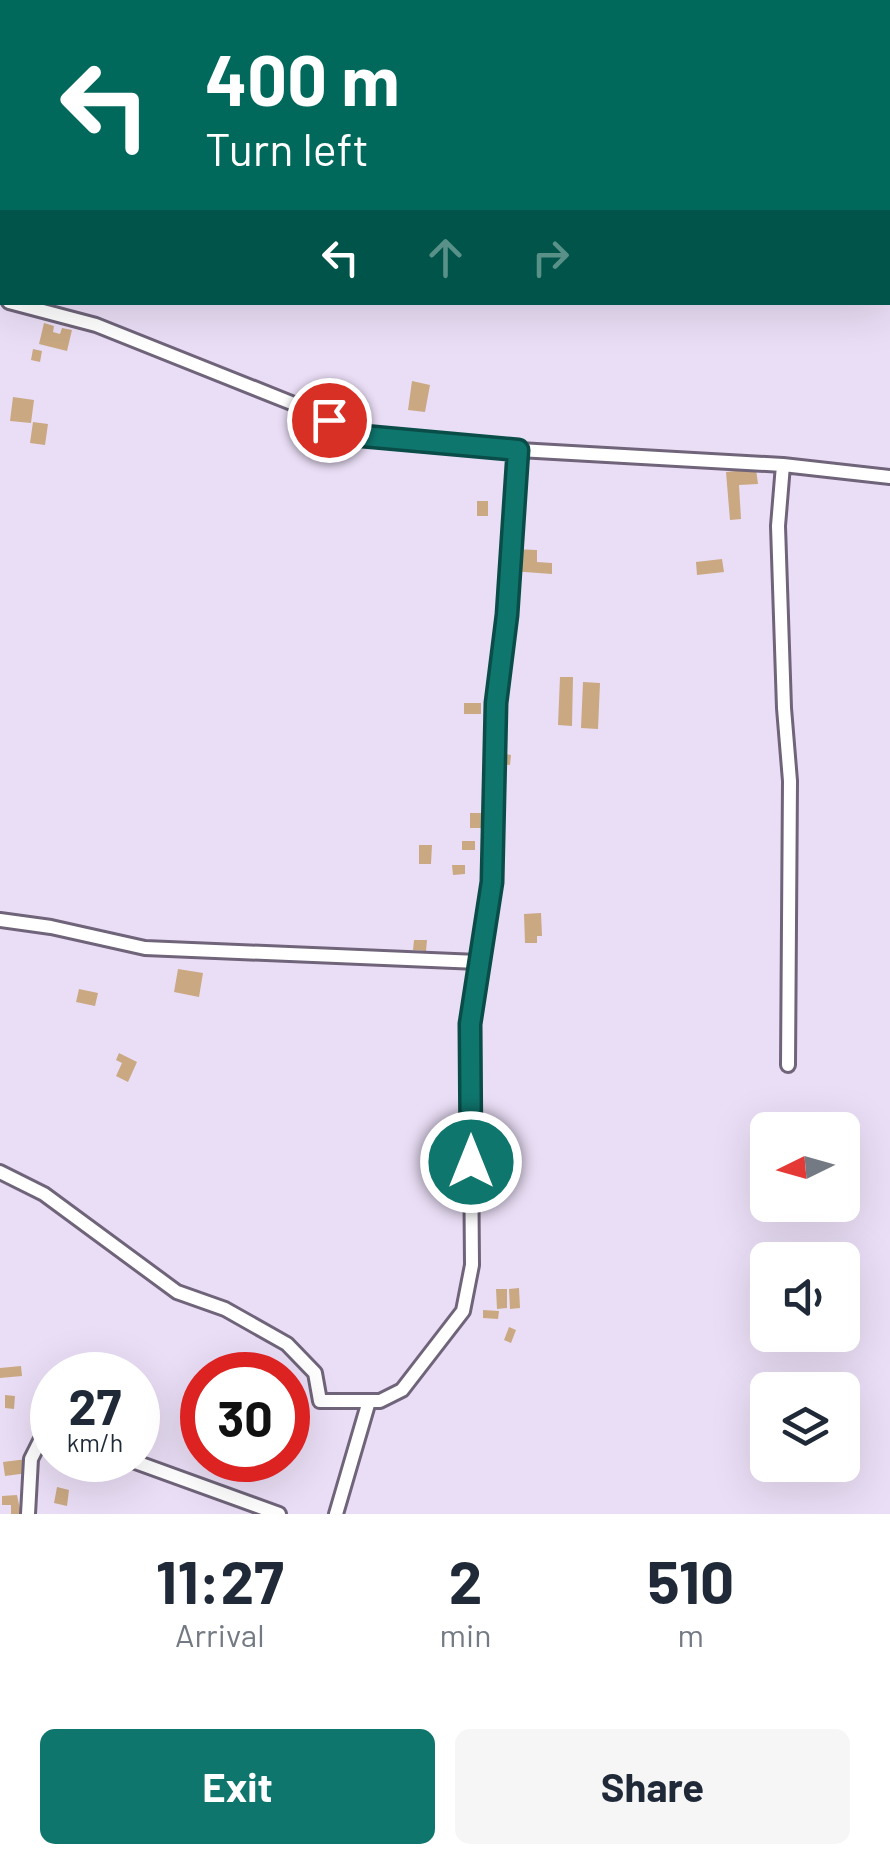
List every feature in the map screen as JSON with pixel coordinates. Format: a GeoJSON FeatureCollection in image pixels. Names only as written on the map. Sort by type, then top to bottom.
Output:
{"type":"FeatureCollection","features":[{"type":"Feature","properties":{"kind":"street"},"geometry":{"type":"LineString","coordinates":[[19,305],[96,325],[294,404],[363,436],[518,450],[783,465],[890,477]]}},
{"type":"Feature","properties":{"kind":"street"},"geometry":{"type":"LineString","coordinates":[[0,1172],[44,1194],[177,1292],[225,1309],[287,1344],[315,1373],[320,1401],[380,1401],[402,1390],[463,1310],[472,1266],[470,1024],[492,882],[496,703],[507,615],[518,450]]}},
{"type":"Feature","properties":{"kind":"street"},"geometry":{"type":"LineString","coordinates":[[783,465],[778,526],[790,781],[788,1066]]}},
{"type":"Feature","properties":{"kind":"street"},"geometry":{"type":"LineString","coordinates":[[0,920],[51,926],[145,948],[478,962]]}},
{"type":"Feature","properties":{"kind":"street"},"geometry":{"type":"LineString","coordinates":[[336,1514],[369,1401]]}},
{"type":"Feature","properties":{"kind":"street"},"geometry":{"type":"LineString","coordinates":[[160,1471],[279,1514]]}},
{"type":"Feature","properties":{"kind":"street"},"geometry":{"type":"LineString","coordinates":[[28,1514],[30,1477]]}},
{"type":"Feature","properties":{"kind":"building"},"geometry":{"type":"Polygon","coordinates":[[[44,323],[54,326],[53,332],[60,334],[62,328],[72,330],[67,351],[39,344],[44,323]]]}},
{"type":"Feature","properties":{"kind":"building"},"geometry":{"type":"Polygon","coordinates":[[[33,349],[42,351],[40,362],[31,360],[33,349]]]}},
{"type":"Feature","properties":{"kind":"building"},"geometry":{"type":"Polygon","coordinates":[[[412,381],[430,385],[425,412],[408,410],[412,381]]]}},
{"type":"Feature","properties":{"kind":"building"},"geometry":{"type":"Polygon","coordinates":[[[13,397],[34,400],[31,423],[10,421],[13,397]]]}},
{"type":"Feature","properties":{"kind":"building"},"geometry":{"type":"Polygon","coordinates":[[[33,422],[48,424],[45,445],[30,443],[33,422]]]}},
{"type":"Feature","properties":{"kind":"building"},"geometry":{"type":"Polygon","coordinates":[[[756,469],[758,484],[739,485],[741,519],[730,520],[726,472],[756,469]]]}},
{"type":"Feature","properties":{"kind":"building"},"geometry":{"type":"Polygon","coordinates":[[[477,501],[488,501],[488,516],[477,516],[477,501]]]}},
{"type":"Feature","properties":{"kind":"building"},"geometry":{"type":"Polygon","coordinates":[[[513,549],[537,550],[537,562],[552,563],[552,574],[511,571],[513,549]]]}},
{"type":"Feature","properties":{"kind":"building"},"geometry":{"type":"Polygon","coordinates":[[[722,559],[724,572],[697,575],[696,562],[722,559]]]}},
{"type":"Feature","properties":{"kind":"building"},"geometry":{"type":"Polygon","coordinates":[[[560,677],[573,677],[572,726],[558,725],[560,677]]]}},
{"type":"Feature","properties":{"kind":"building"},"geometry":{"type":"Polygon","coordinates":[[[583,682],[600,683],[598,729],[581,728],[583,682]]]}},
{"type":"Feature","properties":{"kind":"building"},"geometry":{"type":"Polygon","coordinates":[[[464,703],[481,703],[481,714],[464,714],[464,703]]]}},
{"type":"Feature","properties":{"kind":"building"},"geometry":{"type":"Polygon","coordinates":[[[498,740],[506,741],[505,754],[511,755],[510,765],[497,764],[498,740]]]}},
{"type":"Feature","properties":{"kind":"building"},"geometry":{"type":"Polygon","coordinates":[[[470,813],[482,813],[482,828],[470,828],[470,813]]]}},
{"type":"Feature","properties":{"kind":"building"},"geometry":{"type":"Polygon","coordinates":[[[462,841],[475,841],[475,850],[462,850],[462,841]]]}},
{"type":"Feature","properties":{"kind":"building"},"geometry":{"type":"Polygon","coordinates":[[[419,845],[432,845],[431,864],[419,864],[419,845]]]}},
{"type":"Feature","properties":{"kind":"building"},"geometry":{"type":"Polygon","coordinates":[[[452,865],[465,865],[465,874],[453,875],[452,865]]]}},
{"type":"Feature","properties":{"kind":"building"},"geometry":{"type":"Polygon","coordinates":[[[541,913],[542,936],[537,936],[537,943],[525,943],[524,914],[541,913]]]}},
{"type":"Feature","properties":{"kind":"building"},"geometry":{"type":"Polygon","coordinates":[[[414,940],[427,940],[426,951],[413,950],[414,940]]]}},
{"type":"Feature","properties":{"kind":"building"},"geometry":{"type":"Polygon","coordinates":[[[178,969],[203,973],[199,997],[174,992],[178,969]]]}},
{"type":"Feature","properties":{"kind":"building"},"geometry":{"type":"Polygon","coordinates":[[[79,989],[98,993],[95,1006],[76,1002],[79,989]]]}},
{"type":"Feature","properties":{"kind":"building"},"geometry":{"type":"Polygon","coordinates":[[[119,1053],[137,1062],[128,1082],[116,1076],[122,1063],[116,1060],[119,1053]]]}},
{"type":"Feature","properties":{"kind":"building"},"geometry":{"type":"Polygon","coordinates":[[[519,1288],[520,1308],[510,1309],[509,1289],[519,1288]]]}},
{"type":"Feature","properties":{"kind":"building"},"geometry":{"type":"Polygon","coordinates":[[[496,1289],[507,1289],[507,1308],[497,1309],[496,1289]]]}},
{"type":"Feature","properties":{"kind":"building"},"geometry":{"type":"Polygon","coordinates":[[[483,1310],[499,1311],[498,1319],[483,1318],[483,1310]]]}},
{"type":"Feature","properties":{"kind":"building"},"geometry":{"type":"Polygon","coordinates":[[[509,1327],[516,1330],[511,1343],[504,1340],[509,1327]]]}},
{"type":"Feature","properties":{"kind":"building"},"geometry":{"type":"Polygon","coordinates":[[[21,1366],[22,1376],[0,1378],[0,1368],[21,1366]]]}},
{"type":"Feature","properties":{"kind":"building"},"geometry":{"type":"Polygon","coordinates":[[[5,1395],[15,1396],[14,1409],[5,1408],[5,1395]]]}},
{"type":"Feature","properties":{"kind":"building"},"geometry":{"type":"Polygon","coordinates":[[[27,1459],[28,1473],[5,1476],[3,1462],[27,1459]]]}},
{"type":"Feature","properties":{"kind":"building"},"geometry":{"type":"Polygon","coordinates":[[[57,1487],[69,1490],[67,1506],[54,1503],[57,1487]]]}},
{"type":"Feature","properties":{"kind":"building"},"geometry":{"type":"Polygon","coordinates":[[[17,1495],[21,1514],[11,1514],[11,1505],[2,1505],[2,1496],[17,1495]]]}},
{"type":"Feature","properties":{"kind":"route"},"geometry":{"type":"LineString","coordinates":[[329,420],[363,436],[518,450],[507,615],[496,703],[492,882],[470,1024],[471,1162]]}}]}
